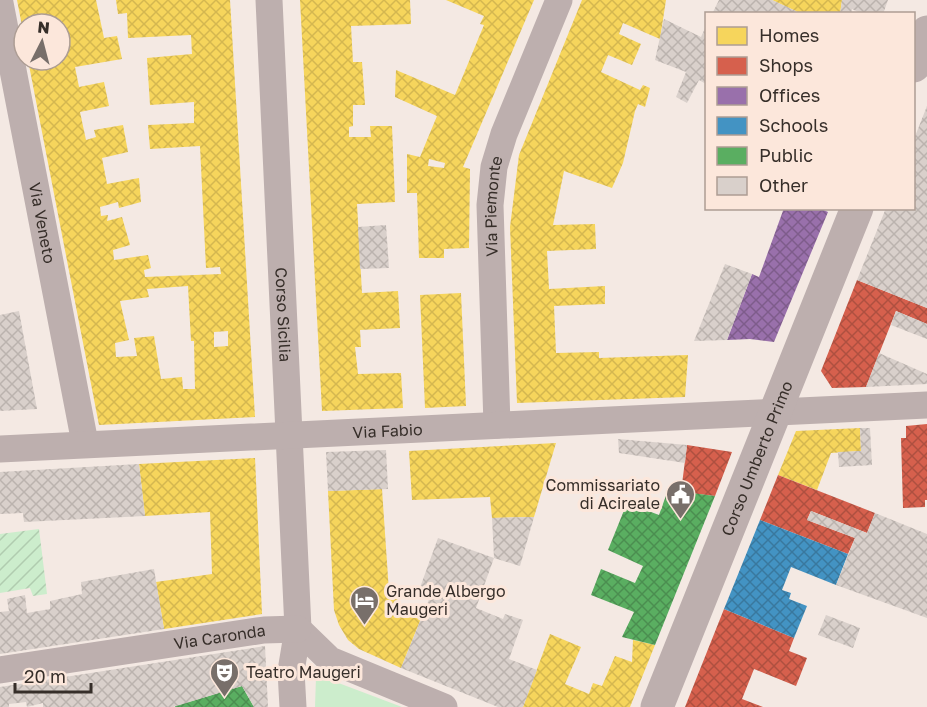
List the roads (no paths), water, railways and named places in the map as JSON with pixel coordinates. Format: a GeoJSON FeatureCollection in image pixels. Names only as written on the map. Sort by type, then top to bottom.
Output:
{"type":"FeatureCollection","features":[{"type":"Feature","properties":{"kind":"street","name":"Corso Sicilia"},"geometry":{"type":"LineString","coordinates":[[268,0],[298,629],[291,671],[293,707]]}},
{"type":"Feature","properties":{"kind":"street","name":"Via Piemonte"},"geometry":{"type":"LineString","coordinates":[[497,425],[490,205],[494,167],[504,134],[559,0]]}},
{"type":"Feature","properties":{"kind":"street","name":"Via Veneto"},"geometry":{"type":"LineString","coordinates":[[0,3],[86,443]]}},
{"type":"Feature","properties":{"kind":"street"},"geometry":{"type":"LineString","coordinates":[[915,63],[927,32]]}},
{"type":"Feature","properties":{"kind":"street","name":"Corso Umberto Primo"},"geometry":{"type":"LineString","coordinates":[[657,707],[855,210]]}},
{"type":"Feature","properties":{"kind":"street","name":"Via Fabio"},"geometry":{"type":"LineString","coordinates":[[0,449],[86,443],[927,405]]}},
{"type":"Feature","properties":{"kind":"street"},"geometry":{"type":"LineString","coordinates":[[298,629],[330,660],[444,707]]}},
{"type":"Feature","properties":{"kind":"street","name":"Via Caronda"},"geometry":{"type":"LineString","coordinates":[[0,670],[264,630],[298,629]]}},
{"type":"Feature","properties":{"kind":"place","name":"Commissariato di Acireale"},"geometry":{"type":"Point","coordinates":[681,520]}},
{"type":"Feature","properties":{"kind":"place","name":"Grande Albergo Maugeri"},"geometry":{"type":"Point","coordinates":[365,626]}},
{"type":"Feature","properties":{"kind":"place","name":"Teatro Maugeri"},"geometry":{"type":"Point","coordinates":[225,698]}}]}
